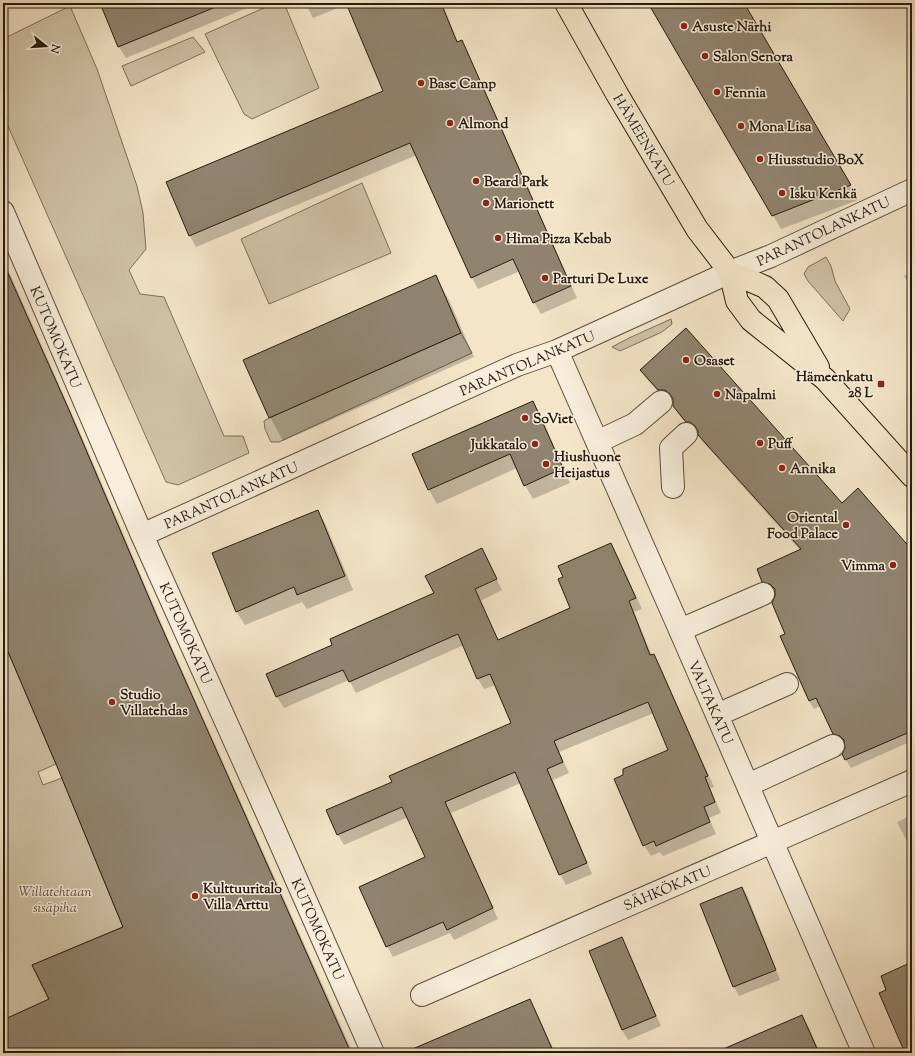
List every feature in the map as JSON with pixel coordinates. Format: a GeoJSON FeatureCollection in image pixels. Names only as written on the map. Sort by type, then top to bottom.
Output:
{"type":"FeatureCollection","features":[{"type":"Feature","properties":{"kind":"main road","name":"HÄMEENKATU"},"geometry":{"type":"LineString","coordinates":[[566,3],[617,94],[697,229],[730,272],[737,301],[751,320],[825,379],[912,476]]}},
{"type":"Feature","properties":{"kind":"main road","name":"HÄMEENKATU"},"geometry":{"type":"LineString","coordinates":[[730,272],[765,287],[778,299],[825,379]]}},
{"type":"Feature","properties":{"kind":"street","name":"PARANTOLANKATU"},"geometry":{"type":"LineString","coordinates":[[142,535],[517,365],[557,351],[730,272],[771,256],[912,190]]}},
{"type":"Feature","properties":{"kind":"street","name":"KUTOMOKATU"},"geometry":{"type":"LineString","coordinates":[[3,212],[142,535],[271,822],[372,1053]]}},
{"type":"Feature","properties":{"kind":"street","name":"VALTAKATU"},"geometry":{"type":"LineString","coordinates":[[557,351],[864,1053]]}},
{"type":"Feature","properties":{"kind":"street"},"geometry":{"type":"LineString","coordinates":[[598,442],[635,424],[661,402]]}},
{"type":"Feature","properties":{"kind":"street"},"geometry":{"type":"LineString","coordinates":[[673,487],[671,448],[686,434]]}},
{"type":"Feature","properties":{"kind":"street"},"geometry":{"type":"LineString","coordinates":[[680,630],[763,594]]}},
{"type":"Feature","properties":{"kind":"street"},"geometry":{"type":"LineString","coordinates":[[717,715],[787,684]]}},
{"type":"Feature","properties":{"kind":"street"},"geometry":{"type":"LineString","coordinates":[[748,785],[833,746]]}},
{"type":"Feature","properties":{"kind":"street","name":"SÄHKÖKATU"},"geometry":{"type":"LineString","coordinates":[[422,995],[912,781]]}},
{"type":"Feature","properties":{"kind":"green space"},"geometry":{"type":"Polygon","coordinates":[[[275,3],[284,3],[319,88],[252,119],[244,114],[205,34],[275,3]]]}},
{"type":"Feature","properties":{"kind":"green space"},"geometry":{"type":"Polygon","coordinates":[[[70,6],[97,69],[137,186],[143,213],[146,249],[129,270],[140,294],[164,297],[224,436],[243,436],[249,453],[178,485],[166,482],[3,115],[3,39],[70,6]]]}},
{"type":"Feature","properties":{"kind":"green space"},"geometry":{"type":"Polygon","coordinates":[[[193,37],[205,52],[131,86],[122,66],[193,37]]]}},
{"type":"Feature","properties":{"kind":"green space"},"geometry":{"type":"Polygon","coordinates":[[[362,183],[391,253],[269,304],[241,239],[362,183]]]}},
{"type":"Feature","properties":{"kind":"green space"},"geometry":{"type":"Polygon","coordinates":[[[826,257],[831,266],[835,281],[850,309],[843,321],[808,281],[804,274],[808,267],[826,257]]]}},
{"type":"Feature","properties":{"kind":"green space"},"geometry":{"type":"Polygon","coordinates":[[[671,319],[672,324],[662,332],[620,351],[612,347],[629,338],[671,319]]]}},
{"type":"Feature","properties":{"kind":"green space"},"geometry":{"type":"Polygon","coordinates":[[[461,333],[472,353],[279,442],[271,442],[265,429],[264,421],[269,418],[461,333]]]}},
{"type":"Feature","properties":{"kind":"green space","name":"Willatehtaan sisäpiha"},"geometry":{"type":"Polygon","coordinates":[[[3,640],[56,764],[38,772],[43,785],[62,778],[123,927],[32,965],[49,1000],[3,1020],[3,640]]]}},
{"type":"Feature","properties":{"kind":"building"},"geometry":{"type":"Polygon","coordinates":[[[100,3],[223,3],[223,4],[118,47],[100,3]]]}},
{"type":"Feature","properties":{"kind":"building"},"geometry":{"type":"Polygon","coordinates":[[[346,3],[441,3],[457,42],[462,40],[571,286],[533,303],[513,259],[471,278],[410,143],[189,236],[166,182],[383,91],[346,3]]]}},
{"type":"Feature","properties":{"kind":"building"},"geometry":{"type":"Polygon","coordinates":[[[648,3],[744,3],[851,185],[772,216],[648,3]]]}},
{"type":"Feature","properties":{"kind":"building"},"geometry":{"type":"Polygon","coordinates":[[[3,262],[69,410],[158,619],[351,1053],[3,1053],[3,1020],[49,999],[32,965],[123,927],[3,640],[3,262]]]}},
{"type":"Feature","properties":{"kind":"building"},"geometry":{"type":"Polygon","coordinates":[[[436,275],[461,333],[269,418],[243,360],[436,275]]]}},
{"type":"Feature","properties":{"kind":"building"},"geometry":{"type":"Polygon","coordinates":[[[686,328],[842,503],[858,488],[912,550],[912,731],[845,760],[842,754],[845,748],[844,740],[840,736],[833,734],[816,698],[809,701],[780,636],[785,634],[772,603],[775,596],[775,589],[770,584],[762,582],[757,569],[801,549],[698,435],[698,431],[695,426],[690,422],[686,422],[673,406],[673,399],[670,394],[665,390],[658,390],[640,370],[686,328]]]}},
{"type":"Feature","properties":{"kind":"building"},"geometry":{"type":"Polygon","coordinates":[[[533,401],[563,468],[524,486],[510,454],[428,490],[412,454],[533,401]]]}},
{"type":"Feature","properties":{"kind":"building"},"geometry":{"type":"Polygon","coordinates":[[[318,510],[345,576],[297,595],[294,587],[236,612],[212,553],[318,510]]]}},
{"type":"Feature","properties":{"kind":"building"},"geometry":{"type":"Polygon","coordinates":[[[611,543],[636,598],[629,601],[650,655],[654,654],[708,776],[705,777],[715,802],[704,807],[710,822],[656,846],[654,841],[643,846],[614,779],[623,775],[623,769],[668,750],[648,702],[554,741],[563,762],[547,769],[587,863],[559,875],[515,772],[445,802],[493,908],[447,930],[443,922],[386,947],[359,887],[425,857],[402,807],[337,835],[326,810],[392,782],[389,776],[511,723],[490,674],[477,679],[458,634],[349,682],[343,670],[276,697],[266,674],[332,645],[330,639],[434,593],[425,576],[482,548],[497,579],[475,589],[498,640],[570,608],[558,579],[563,577],[558,566],[611,543]]]}},
{"type":"Feature","properties":{"kind":"building"},"geometry":{"type":"Polygon","coordinates":[[[742,887],[776,970],[733,987],[700,904],[742,887]]]}},
{"type":"Feature","properties":{"kind":"building"},"geometry":{"type":"Polygon","coordinates":[[[622,937],[656,1016],[622,1030],[589,951],[622,937]]]}},
{"type":"Feature","properties":{"kind":"building"},"geometry":{"type":"Polygon","coordinates":[[[912,962],[912,1053],[905,1053],[879,993],[886,990],[881,976],[912,962]]]}},
{"type":"Feature","properties":{"kind":"building"},"geometry":{"type":"Polygon","coordinates":[[[530,999],[554,1053],[403,1053],[530,999]]]}},
{"type":"Feature","properties":{"kind":"building"},"geometry":{"type":"Polygon","coordinates":[[[802,1015],[819,1053],[714,1053],[802,1015]]]}},
{"type":"Feature","properties":{"kind":"place","name":"Asuste Närhi"},"geometry":{"type":"Point","coordinates":[684,26]}},
{"type":"Feature","properties":{"kind":"place","name":"Salon Senora"},"geometry":{"type":"Point","coordinates":[705,56]}},
{"type":"Feature","properties":{"kind":"place","name":"Base Camp"},"geometry":{"type":"Point","coordinates":[421,83]}},
{"type":"Feature","properties":{"kind":"place","name":"Fennia"},"geometry":{"type":"Point","coordinates":[717,92]}},
{"type":"Feature","properties":{"kind":"place","name":"Almond"},"geometry":{"type":"Point","coordinates":[450,123]}},
{"type":"Feature","properties":{"kind":"place","name":"Mona Lisa"},"geometry":{"type":"Point","coordinates":[741,126]}},
{"type":"Feature","properties":{"kind":"place","name":"Hiusstudio BoX"},"geometry":{"type":"Point","coordinates":[760,159]}},
{"type":"Feature","properties":{"kind":"place","name":"Beard Park"},"geometry":{"type":"Point","coordinates":[476,181]}},
{"type":"Feature","properties":{"kind":"place","name":"Isku Kenkä"},"geometry":{"type":"Point","coordinates":[782,193]}},
{"type":"Feature","properties":{"kind":"place","name":"Marionett"},"geometry":{"type":"Point","coordinates":[486,203]}},
{"type":"Feature","properties":{"kind":"place","name":"Hima Pizza Kebab"},"geometry":{"type":"Point","coordinates":[498,238]}},
{"type":"Feature","properties":{"kind":"place","name":"Parturi De Luxe"},"geometry":{"type":"Point","coordinates":[545,278]}},
{"type":"Feature","properties":{"kind":"place","name":"Osaset"},"geometry":{"type":"Point","coordinates":[686,360]}},
{"type":"Feature","properties":{"kind":"place","name":"Hämeenkatu 28 L"},"geometry":{"type":"Point","coordinates":[881,384]}},
{"type":"Feature","properties":{"kind":"place","name":"Napalmi"},"geometry":{"type":"Point","coordinates":[717,394]}},
{"type":"Feature","properties":{"kind":"place","name":"SoViet"},"geometry":{"type":"Point","coordinates":[525,418]}},
{"type":"Feature","properties":{"kind":"place","name":"Puff"},"geometry":{"type":"Point","coordinates":[760,443]}},
{"type":"Feature","properties":{"kind":"place","name":"Jukkatalo"},"geometry":{"type":"Point","coordinates":[535,444]}},
{"type":"Feature","properties":{"kind":"place","name":"Hiushuone Heijastus"},"geometry":{"type":"Point","coordinates":[546,464]}},
{"type":"Feature","properties":{"kind":"place","name":"Annika"},"geometry":{"type":"Point","coordinates":[782,468]}},
{"type":"Feature","properties":{"kind":"place","name":"Oriental Food Palace"},"geometry":{"type":"Point","coordinates":[846,525]}},
{"type":"Feature","properties":{"kind":"place","name":"Vimma"},"geometry":{"type":"Point","coordinates":[893,565]}},
{"type":"Feature","properties":{"kind":"place","name":"Studio Villatehdas"},"geometry":{"type":"Point","coordinates":[112,702]}},
{"type":"Feature","properties":{"kind":"place","name":"Kulttuuritalo Villa Arttu"},"geometry":{"type":"Point","coordinates":[195,896]}}]}
